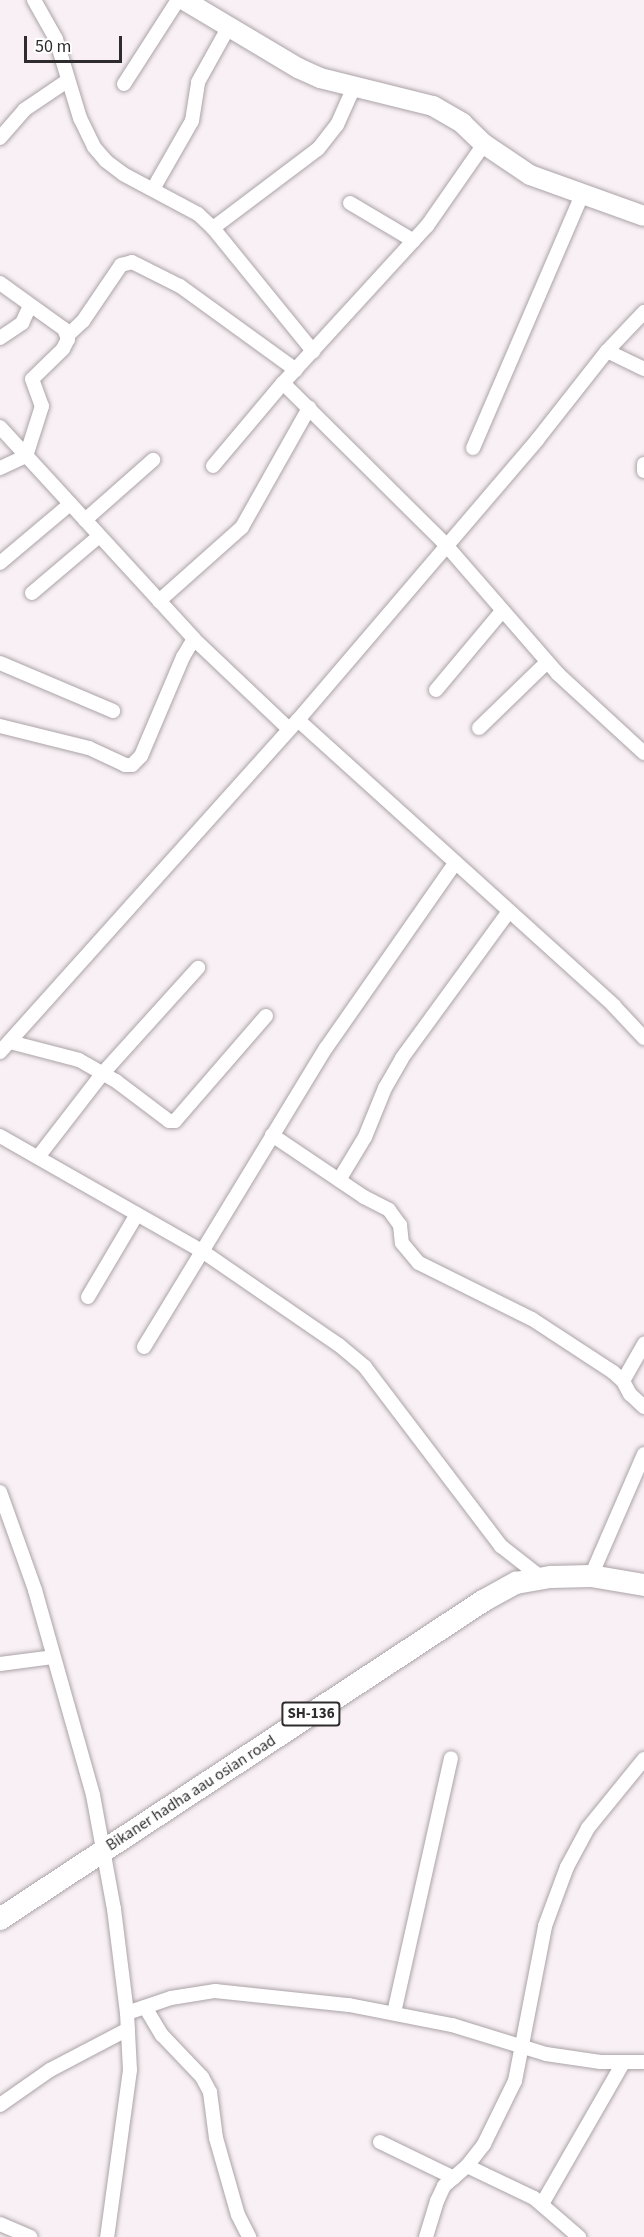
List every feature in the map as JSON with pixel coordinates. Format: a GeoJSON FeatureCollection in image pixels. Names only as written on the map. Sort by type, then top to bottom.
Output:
{"type":"FeatureCollection","features":[{"type":"Feature","properties":{"kind":"main road","name":"Bikaner hadha aau osian road"},"geometry":{"type":"LineString","coordinates":[[0,1919],[483,1601],[516,1583],[591,1576],[644,1585]]}},
{"type":"Feature","properties":{"kind":"street"},"geometry":{"type":"LineString","coordinates":[[34,0],[56,39],[80,118],[94,147],[106,161],[123,174],[190,209],[213,228],[313,351]]}},
{"type":"Feature","properties":{"kind":"street"},"geometry":{"type":"LineString","coordinates":[[124,84],[178,0]]}},
{"type":"Feature","properties":{"kind":"street"},"geometry":{"type":"LineString","coordinates":[[184,0],[228,28],[305,71],[320,78],[433,106],[462,123],[484,144],[530,176],[644,216]]}},
{"type":"Feature","properties":{"kind":"street"},"geometry":{"type":"LineString","coordinates":[[153,189],[192,121],[198,82],[228,28]]}},
{"type":"Feature","properties":{"kind":"street"},"geometry":{"type":"LineString","coordinates":[[0,138],[24,110],[67,81]]}},
{"type":"Feature","properties":{"kind":"street"},"geometry":{"type":"LineString","coordinates":[[213,228],[318,149],[337,124],[354,87]]}},
{"type":"Feature","properties":{"kind":"street"},"geometry":{"type":"LineString","coordinates":[[213,466],[284,383],[414,241],[484,144]]}},
{"type":"Feature","properties":{"kind":"street"},"geometry":{"type":"LineString","coordinates":[[473,448],[582,195]]}},
{"type":"Feature","properties":{"kind":"street"},"geometry":{"type":"LineString","coordinates":[[350,202],[414,241]]}},
{"type":"Feature","properties":{"kind":"street"},"geometry":{"type":"LineString","coordinates":[[0,468],[26,456],[42,406],[32,379],[63,349],[68,335],[83,321],[121,265],[127,261],[180,286],[296,370]]}},
{"type":"Feature","properties":{"kind":"street"},"geometry":{"type":"LineString","coordinates":[[0,284],[68,335]]}},
{"type":"Feature","properties":{"kind":"street"},"geometry":{"type":"LineString","coordinates":[[0,338],[22,323],[30,306]]}},
{"type":"Feature","properties":{"kind":"street"},"geometry":{"type":"LineString","coordinates":[[0,1052],[293,724],[537,440],[607,351],[644,312]]}},
{"type":"Feature","properties":{"kind":"street"},"geometry":{"type":"LineString","coordinates":[[607,351],[644,369]]}},
{"type":"Feature","properties":{"kind":"street"},"geometry":{"type":"LineString","coordinates":[[284,383],[446,545],[547,662],[644,753]]}},
{"type":"Feature","properties":{"kind":"street"},"geometry":{"type":"LineString","coordinates":[[159,601],[242,527],[309,408]]}},
{"type":"Feature","properties":{"kind":"street"},"geometry":{"type":"LineString","coordinates":[[0,427],[98,537],[194,639],[455,863],[614,1006],[644,1038]]}},
{"type":"Feature","properties":{"kind":"street"},"geometry":{"type":"LineString","coordinates":[[85,520],[153,460]]}},
{"type":"Feature","properties":{"kind":"street"},"geometry":{"type":"LineString","coordinates":[[644,464],[644,471]]}},
{"type":"Feature","properties":{"kind":"street"},"geometry":{"type":"LineString","coordinates":[[0,563],[69,504]]}},
{"type":"Feature","properties":{"kind":"street"},"geometry":{"type":"LineString","coordinates":[[32,593],[98,537]]}},
{"type":"Feature","properties":{"kind":"street"},"geometry":{"type":"LineString","coordinates":[[436,690],[502,611]]}},
{"type":"Feature","properties":{"kind":"street"},"geometry":{"type":"LineString","coordinates":[[0,726],[89,748],[125,765],[132,765],[141,756],[183,657],[194,639]]}},
{"type":"Feature","properties":{"kind":"street"},"geometry":{"type":"LineString","coordinates":[[478,728],[547,662]]}},
{"type":"Feature","properties":{"kind":"street"},"geometry":{"type":"LineString","coordinates":[[0,663],[113,711]]}},
{"type":"Feature","properties":{"kind":"street"},"geometry":{"type":"LineString","coordinates":[[144,1347],[335,1034],[455,863]]}},
{"type":"Feature","properties":{"kind":"street"},"geometry":{"type":"LineString","coordinates":[[339,1180],[365,1137],[385,1088],[402,1058],[509,911]]}},
{"type":"Feature","properties":{"kind":"street"},"geometry":{"type":"LineString","coordinates":[[38,1157],[103,1073],[198,968]]}},
{"type":"Feature","properties":{"kind":"street"},"geometry":{"type":"LineString","coordinates":[[10,1042],[79,1060],[103,1073],[169,1121],[175,1120],[266,1016]]}},
{"type":"Feature","properties":{"kind":"street"},"geometry":{"type":"LineString","coordinates":[[272,1135],[396,1217],[402,1243],[419,1263],[532,1319],[623,1381],[630,1394],[644,1407]]}},
{"type":"Feature","properties":{"kind":"street"},"geometry":{"type":"LineString","coordinates":[[0,1136],[202,1251],[294,1312],[365,1367],[501,1546],[543,1579]]}},
{"type":"Feature","properties":{"kind":"street"},"geometry":{"type":"LineString","coordinates":[[88,1297],[137,1214]]}},
{"type":"Feature","properties":{"kind":"street"},"geometry":{"type":"LineString","coordinates":[[623,1381],[644,1344]]}},
{"type":"Feature","properties":{"kind":"street"},"geometry":{"type":"LineString","coordinates":[[591,1576],[644,1454]]}},
{"type":"Feature","properties":{"kind":"street"},"geometry":{"type":"LineString","coordinates":[[0,1492],[35,1590],[90,1784],[105,1850],[127,2013],[130,2070],[107,2237]]}},
{"type":"Feature","properties":{"kind":"street"},"geometry":{"type":"LineString","coordinates":[[0,1664],[53,1657]]}},
{"type":"Feature","properties":{"kind":"street"},"geometry":{"type":"LineString","coordinates":[[393,2013],[451,1758]]}},
{"type":"Feature","properties":{"kind":"street"},"geometry":{"type":"LineString","coordinates":[[426,2237],[436,2200],[484,2144],[502,2110],[514,2080],[545,1926],[567,1867],[588,1828],[644,1759]]}},
{"type":"Feature","properties":{"kind":"street"},"geometry":{"type":"LineString","coordinates":[[127,2013],[171,1998],[215,1991],[349,2005],[393,2013],[452,2025],[546,2054],[623,2064],[644,2062]]}},
{"type":"Feature","properties":{"kind":"street"},"geometry":{"type":"LineString","coordinates":[[145,2007],[162,2035],[202,2078],[210,2092],[219,2149],[238,2215],[249,2237]]}},
{"type":"Feature","properties":{"kind":"street"},"geometry":{"type":"LineString","coordinates":[[0,2105],[50,2070],[128,2029]]}},
{"type":"Feature","properties":{"kind":"street"},"geometry":{"type":"LineString","coordinates":[[542,2204],[623,2064]]}},
{"type":"Feature","properties":{"kind":"street"},"geometry":{"type":"LineString","coordinates":[[380,2142],[453,2178]]}},
{"type":"Feature","properties":{"kind":"street"},"geometry":{"type":"LineString","coordinates":[[467,2166],[542,2204],[579,2237]]}},
{"type":"Feature","properties":{"kind":"street"},"geometry":{"type":"LineString","coordinates":[[0,2224],[30,2237]]}}]}
